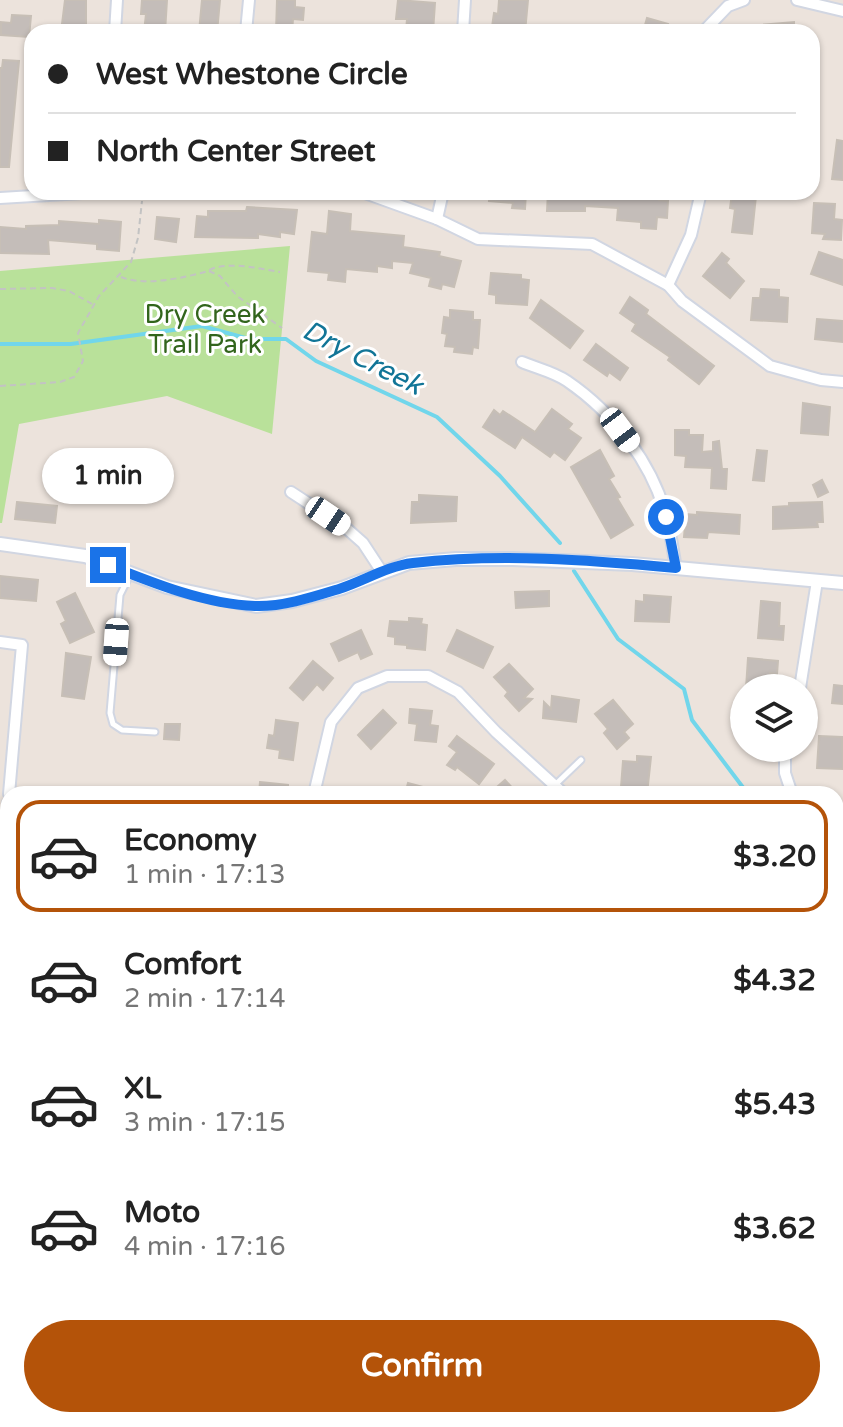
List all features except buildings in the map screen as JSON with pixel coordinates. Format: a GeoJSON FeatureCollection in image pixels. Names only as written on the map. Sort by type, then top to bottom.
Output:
{"type":"FeatureCollection","features":[{"type":"Feature","properties":{"kind":"street"},"geometry":{"type":"LineString","coordinates":[[116,24],[117,0]]}},
{"type":"Feature","properties":{"kind":"street"},"geometry":{"type":"LineString","coordinates":[[247,24],[249,0]]}},
{"type":"Feature","properties":{"kind":"street"},"geometry":{"type":"LineString","coordinates":[[464,24],[465,0]]}},
{"type":"Feature","properties":{"kind":"street"},"geometry":{"type":"LineString","coordinates":[[711,24],[728,6],[744,0]]}},
{"type":"Feature","properties":{"kind":"street"},"geometry":{"type":"LineString","coordinates":[[797,0],[843,11]]}},
{"type":"Feature","properties":{"kind":"street"},"geometry":{"type":"LineString","coordinates":[[0,198],[24,197]]}},
{"type":"Feature","properties":{"kind":"street"},"geometry":{"type":"LineString","coordinates":[[384,200],[437,219],[478,239],[592,244],[668,285],[682,301],[770,366],[821,380],[843,382]]}},
{"type":"Feature","properties":{"kind":"street"},"geometry":{"type":"LineString","coordinates":[[437,219],[441,200]]}},
{"type":"Feature","properties":{"kind":"street"},"geometry":{"type":"LineString","coordinates":[[668,285],[691,235],[699,200]]}},
{"type":"Feature","properties":{"kind":"street"},"geometry":{"type":"LineString","coordinates":[[522,362],[565,380],[607,414],[632,446],[657,492],[666,517],[676,568]]}},
{"type":"Feature","properties":{"kind":"street"},"geometry":{"type":"LineString","coordinates":[[291,492],[346,528],[363,543],[382,572]]}},
{"type":"Feature","properties":{"kind":"street"},"geometry":{"type":"LineString","coordinates":[[0,544],[85,556],[167,587],[256,606],[329,592],[409,563],[470,559],[548,560],[676,568],[843,583]]}},
{"type":"Feature","properties":{"kind":"street"},"geometry":{"type":"LineString","coordinates":[[802,674],[817,581]]}},
{"type":"Feature","properties":{"kind":"street"},"geometry":{"type":"LineString","coordinates":[[0,642],[22,645],[10,786]]}},
{"type":"Feature","properties":{"kind":"street"},"geometry":{"type":"LineString","coordinates":[[316,786],[331,722],[358,688],[387,676],[428,676],[458,692],[554,786]]}},
{"type":"Feature","properties":{"kind":"street"},"geometry":{"type":"LineString","coordinates":[[784,762],[789,786]]}},
{"type":"Feature","properties":{"kind":"lane"},"geometry":{"type":"LineString","coordinates":[[130,574],[120,595],[110,713],[113,724],[122,730],[155,732]]}},
{"type":"Feature","properties":{"kind":"lane"},"geometry":{"type":"LineString","coordinates":[[554,786],[581,760]]}},
{"type":"Feature","properties":{"kind":"path"},"geometry":{"type":"LineString","coordinates":[[0,386],[60,382],[74,377],[83,361],[78,333],[93,305],[131,262],[138,238],[142,201]]}},
{"type":"Feature","properties":{"kind":"path"},"geometry":{"type":"LineString","coordinates":[[119,276],[133,282],[219,267],[249,267],[280,272]]}},
{"type":"Feature","properties":{"kind":"path"},"geometry":{"type":"LineString","coordinates":[[208,271],[220,276],[237,296],[282,328]]}},
{"type":"Feature","properties":{"kind":"path"},"geometry":{"type":"LineString","coordinates":[[0,289],[61,290],[93,305]]}},
{"type":"Feature","properties":{"kind":"green space","name":"Dry Creek Trail Park"},"geometry":{"type":"Polygon","coordinates":[[[290,246],[272,434],[167,396],[19,424],[0,523],[0,271],[290,246]]]}},
{"type":"Feature","properties":{"kind":"waterway","name":"Dry Creek"},"geometry":{"type":"LineString","coordinates":[[0,344],[71,344],[202,326],[249,339],[286,339],[316,361],[437,417],[500,476],[560,543]]}},
{"type":"Feature","properties":{"kind":"waterway","name":"Dry Creek"},"geometry":{"type":"LineString","coordinates":[[574,571],[618,639],[684,689],[692,720],[742,786]]}},
{"type":"Feature","properties":{"kind":"route"},"geometry":{"type":"LineString","coordinates":[[108,565],[167,587],[256,606],[292,601],[342,588],[409,563],[513,559],[676,568],[666,517]]}}]}
